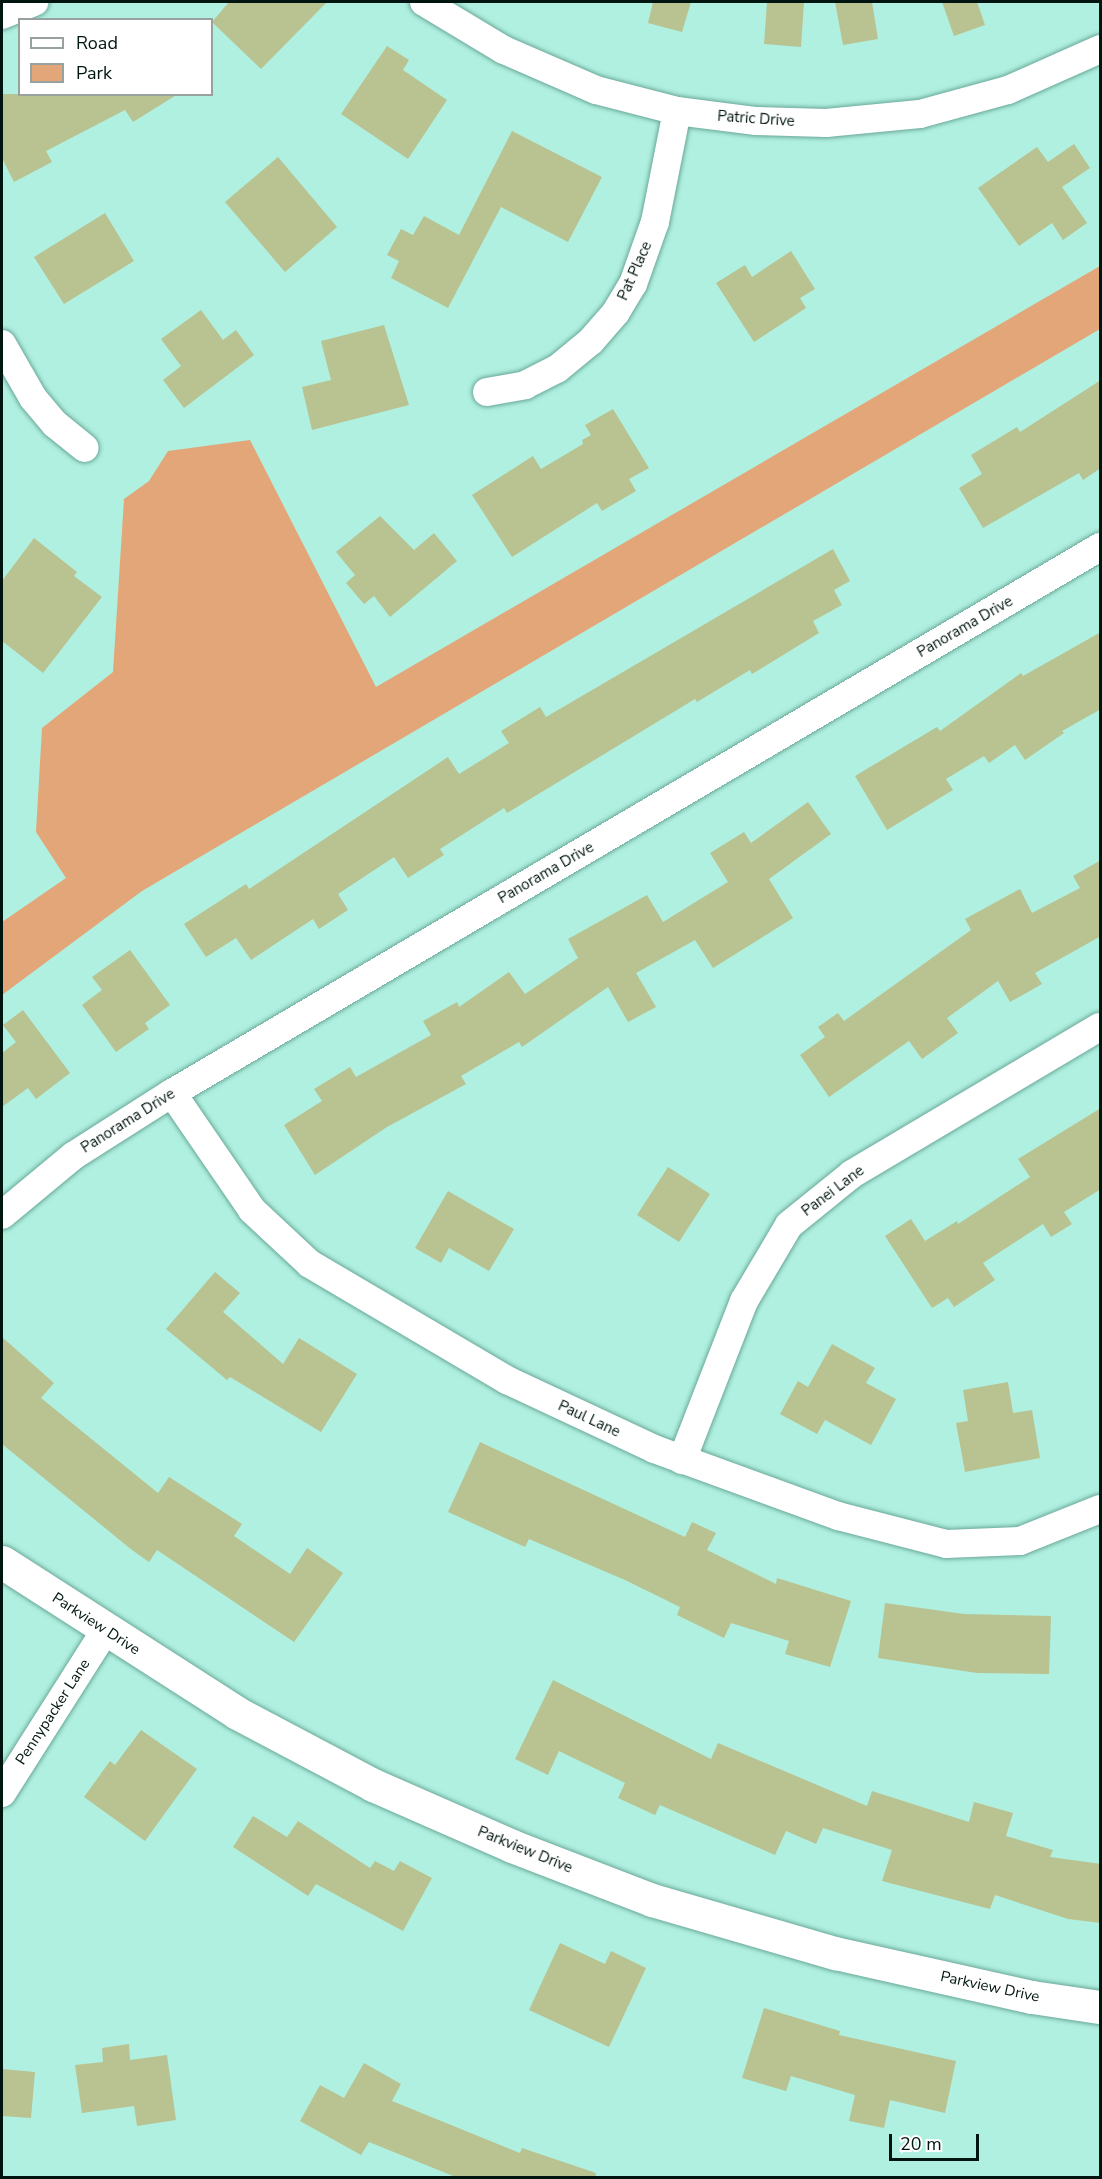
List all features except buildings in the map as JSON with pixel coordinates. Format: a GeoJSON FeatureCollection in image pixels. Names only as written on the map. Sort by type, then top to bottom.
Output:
{"type":"FeatureCollection","features":[{"type":"Feature","properties":{"kind":"street"},"geometry":{"type":"LineString","coordinates":[[2,15],[35,2]]}},
{"type":"Feature","properties":{"kind":"street","name":"Patric Drive"},"geometry":{"type":"LineString","coordinates":[[424,2],[533,64],[596,90],[677,111],[790,123],[899,117],[1008,90],[1101,49]]}},
{"type":"Feature","properties":{"kind":"street","name":"Pat Place"},"geometry":{"type":"LineString","coordinates":[[487,392],[525,385],[557,369],[591,341],[616,312],[633,284],[655,222],[677,111]]}},
{"type":"Feature","properties":{"kind":"street"},"geometry":{"type":"LineString","coordinates":[[2,344],[43,411],[85,448]]}},
{"type":"Feature","properties":{"kind":"street","name":"Panorama Drive"},"geometry":{"type":"LineString","coordinates":[[2,1215],[73,1156],[172,1093],[1101,547]]}},
{"type":"Feature","properties":{"kind":"street","name":"Panei Lane"},"geometry":{"type":"LineString","coordinates":[[682,1460],[744,1301],[789,1225],[852,1174],[1101,1027]]}},
{"type":"Feature","properties":{"kind":"street","name":"Paul Lane"},"geometry":{"type":"LineString","coordinates":[[172,1093],[252,1210],[310,1264],[507,1380],[682,1460],[838,1516],[946,1544],[1020,1541],[1101,1509]]}},
{"type":"Feature","properties":{"kind":"street","name":"Parkview Drive"},"geometry":{"type":"LineString","coordinates":[[2,1562],[105,1631],[237,1713],[373,1785],[512,1846],[641,1896],[835,1953],[1032,1997],[1101,2007]]}},
{"type":"Feature","properties":{"kind":"street","name":"Pennypacker Lane"},"geometry":{"type":"LineString","coordinates":[[2,1793],[105,1631]]}},
{"type":"Feature","properties":{"kind":"green space"},"geometry":{"type":"Polygon","coordinates":[[[1100,266],[1100,329],[142,891],[2,995],[2,922],[66,878],[36,832],[42,728],[113,672],[124,499],[149,481],[168,451],[250,440],[376,687],[1100,266]]]}}]}
